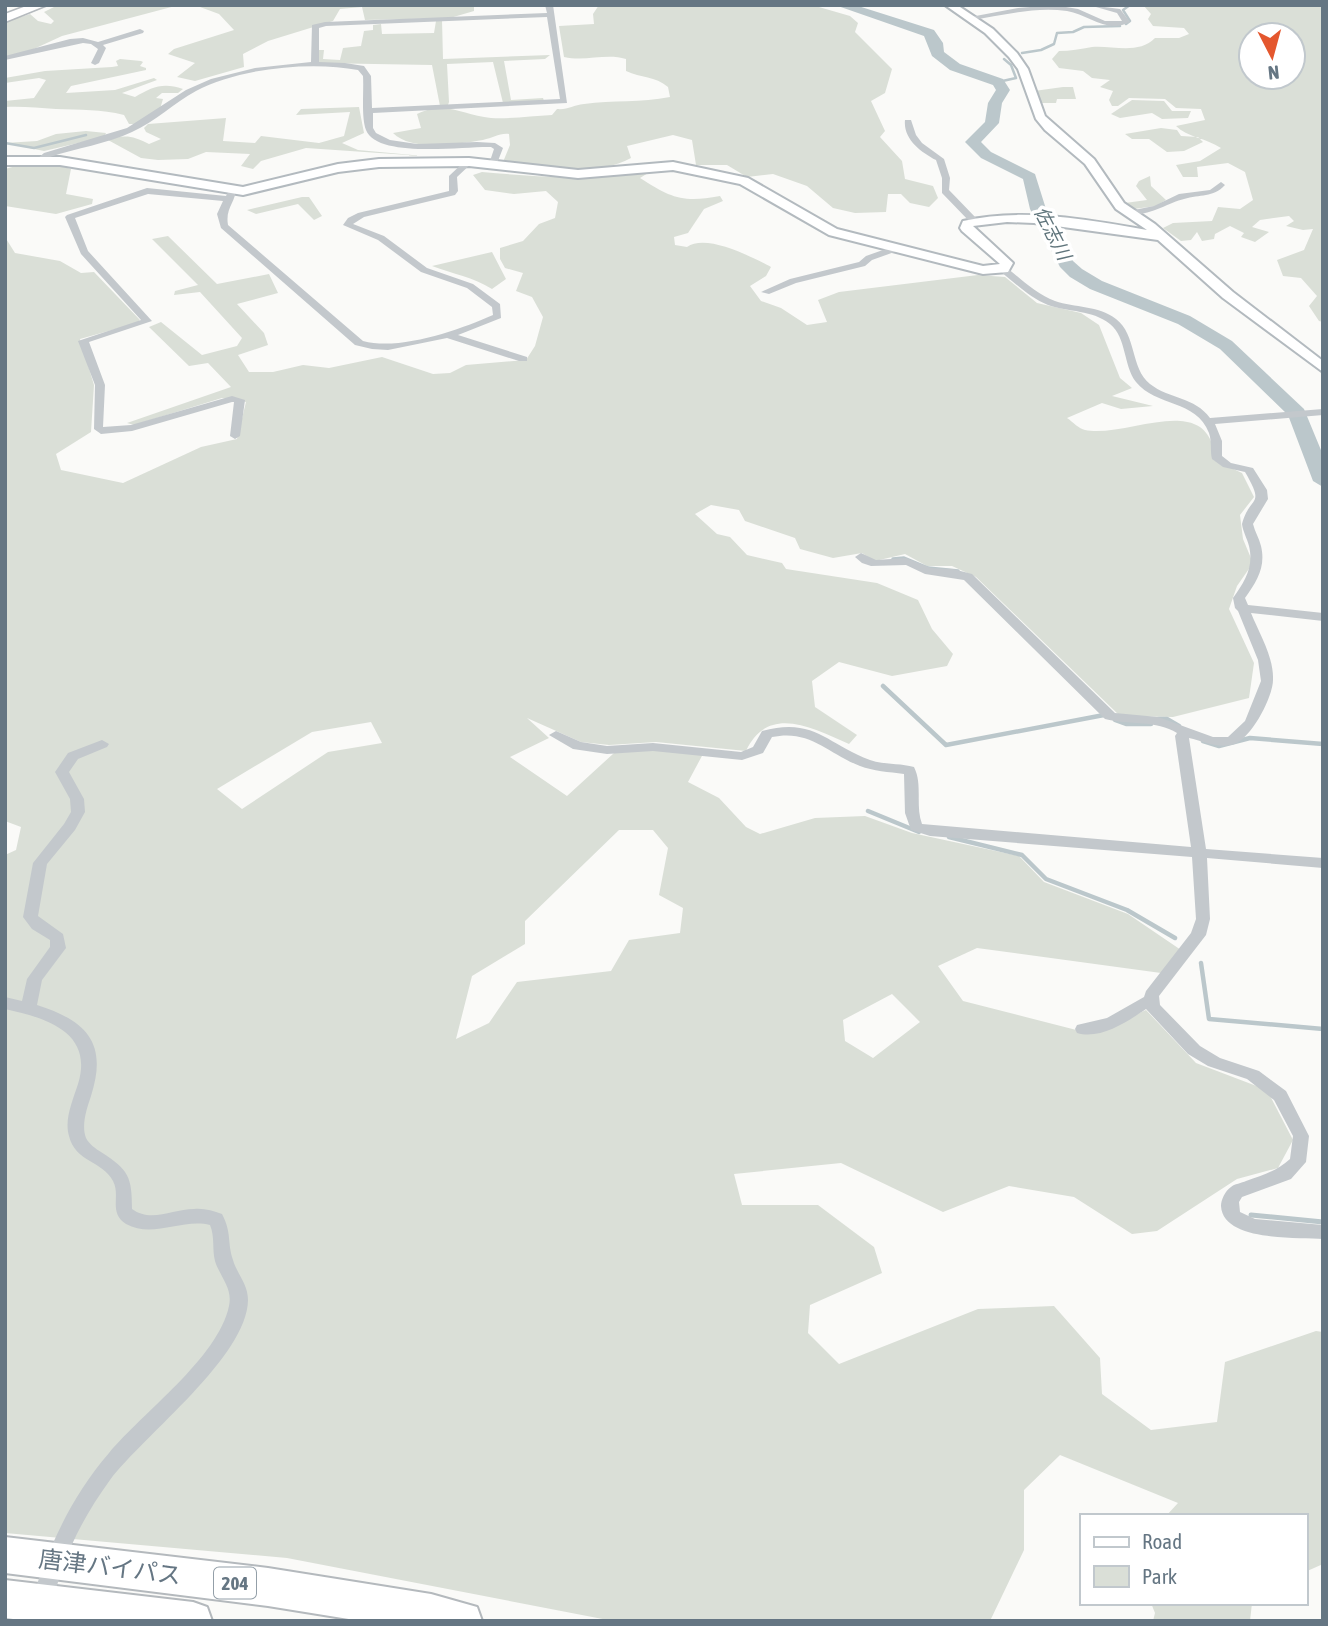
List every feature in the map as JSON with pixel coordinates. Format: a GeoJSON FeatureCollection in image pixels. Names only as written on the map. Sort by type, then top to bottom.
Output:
{"type":"FeatureCollection","features":[{"type":"Feature","properties":{"kind":"highway","name":"唐津バイパス"},"geometry":{"type":"LineString","coordinates":[[5,1555],[268,1587],[431,1613],[463,1621]]}},
{"type":"Feature","properties":{"kind":"highway","name":"唐津バイパス"},"geometry":{"type":"LineString","coordinates":[[23,1601],[192,1621]]}},
{"type":"Feature","properties":{"kind":"main road"},"geometry":{"type":"LineString","coordinates":[[5,18],[41,5]]}},
{"type":"Feature","properties":{"kind":"street"},"geometry":{"type":"LineString","coordinates":[[368,111],[564,101],[549,5]]}},
{"type":"Feature","properties":{"kind":"street"},"geometry":{"type":"LineString","coordinates":[[950,5],[996,37],[1013,55],[1023,69],[1040,117],[1049,128],[1084,156],[1110,195],[1163,237],[1228,295],[1321,365]]}},
{"type":"Feature","properties":{"kind":"street"},"geometry":{"type":"LineString","coordinates":[[969,18],[1032,6],[1074,10],[1091,20],[1118,24],[1126,22],[1120,11],[1092,5]]}},
{"type":"Feature","properties":{"kind":"street"},"geometry":{"type":"LineString","coordinates":[[315,65],[315,27],[325,24],[551,15]]}},
{"type":"Feature","properties":{"kind":"street"},"geometry":{"type":"LineString","coordinates":[[5,58],[21,57],[75,40],[99,44],[140,31]]}},
{"type":"Feature","properties":{"kind":"street"},"geometry":{"type":"LineString","coordinates":[[95,63],[102,48],[99,44]]}},
{"type":"Feature","properties":{"kind":"street"},"geometry":{"type":"LineString","coordinates":[[41,159],[126,132],[152,119],[198,87],[219,78],[251,71],[315,65],[361,68],[367,76],[368,111],[373,135],[383,141],[421,148],[492,145],[499,148],[500,152],[493,164]]}},
{"type":"Feature","properties":{"kind":"street"},"geometry":{"type":"LineString","coordinates":[[908,122],[909,131],[921,149],[940,159],[946,177],[945,191],[974,221]]}},
{"type":"Feature","properties":{"kind":"street"},"geometry":{"type":"LineString","coordinates":[[5,161],[41,159],[232,195]]}},
{"type":"Feature","properties":{"kind":"street"},"geometry":{"type":"LineString","coordinates":[[232,195],[222,214],[224,226],[359,343],[380,349],[444,334],[498,316],[497,306],[470,286],[424,270],[382,237],[351,227],[349,222],[361,215],[452,192],[453,176],[469,162]]}},
{"type":"Feature","properties":{"kind":"street"},"geometry":{"type":"LineString","coordinates":[[235,436],[240,400],[232,399],[132,428],[101,431],[98,427],[100,385],[83,341],[147,321],[85,252],[70,216],[147,191],[232,195],[360,164],[469,162],[578,174],[659,166],[699,170],[755,186],[806,219],[833,232],[983,270],[1003,269],[1042,299],[1101,315],[1114,322],[1127,343],[1133,367],[1144,385],[1191,404],[1208,421],[1218,443],[1216,457],[1219,461],[1249,470],[1261,490],[1262,499],[1247,517],[1246,526],[1258,558],[1254,576],[1239,598],[1264,660],[1267,681],[1251,722],[1240,735],[1222,743],[1186,733],[1173,724],[1159,720],[1126,721],[1110,716],[968,577],[951,570],[928,571],[905,561],[884,565],[868,563],[861,556]]}},
{"type":"Feature","properties":{"kind":"street"},"geometry":{"type":"LineString","coordinates":[[1129,212],[1156,208],[1182,196],[1213,192],[1222,185]]}},
{"type":"Feature","properties":{"kind":"street"},"geometry":{"type":"LineString","coordinates":[[1003,269],[1007,263],[1002,257],[966,228],[974,221],[1002,219],[1055,222],[1163,237]]}},
{"type":"Feature","properties":{"kind":"street"},"geometry":{"type":"LineString","coordinates":[[766,292],[793,281],[862,264],[869,258],[897,248]]}},
{"type":"Feature","properties":{"kind":"street"},"geometry":{"type":"LineString","coordinates":[[444,334],[523,359]]}},
{"type":"Feature","properties":{"kind":"street"},"geometry":{"type":"LineString","coordinates":[[1208,421],[1323,412]]}},
{"type":"Feature","properties":{"kind":"street"},"geometry":{"type":"LineString","coordinates":[[1241,608],[1323,618]]}},
{"type":"Feature","properties":{"kind":"street"},"geometry":{"type":"LineString","coordinates":[[556,735],[578,746],[607,750],[653,747],[743,756],[758,750],[767,734],[793,729],[828,740],[869,764],[909,770],[912,776],[911,820],[916,827],[943,832],[1323,863]]}},
{"type":"Feature","properties":{"kind":"street"},"geometry":{"type":"LineString","coordinates":[[1186,733],[1181,739],[1199,852],[1203,919],[1198,935],[1151,995],[1150,1001],[1194,1050],[1214,1062],[1254,1075],[1280,1096],[1301,1136],[1298,1162],[1285,1174],[1236,1192],[1230,1201],[1231,1212],[1236,1220],[1248,1225],[1323,1232]]}},
{"type":"Feature","properties":{"kind":"street"},"geometry":{"type":"LineString","coordinates":[[29,1007],[35,979],[58,947],[58,938],[37,925],[30,917],[40,863],[70,827],[78,813],[77,799],[62,772],[73,756],[102,744]]}},
{"type":"Feature","properties":{"kind":"street"},"geometry":{"type":"LineString","coordinates":[[1083,1029],[1102,1026],[1121,1018],[1141,1003],[1150,1001]]}},
{"type":"Feature","properties":{"kind":"street"},"geometry":{"type":"LineString","coordinates":[[5,1003],[29,1007],[55,1016],[77,1032],[88,1048],[89,1076],[76,1121],[78,1138],[85,1150],[117,1173],[123,1182],[124,1212],[131,1220],[142,1224],[205,1214],[216,1219],[224,1239],[224,1263],[236,1279],[239,1305],[231,1327],[201,1372],[116,1458],[74,1517],[53,1560],[23,1601]]}},
{"type":"Feature","properties":{"kind":"green space"},"geometry":{"type":"Polygon","coordinates":[[[58,5],[179,5],[62,36],[23,54],[5,57],[5,22],[30,14],[38,21],[51,24],[54,21],[44,12],[58,5]]]}},
{"type":"Feature","properties":{"kind":"green space"},"geometry":{"type":"Polygon","coordinates":[[[474,5],[474,11],[450,18],[365,20],[362,7],[340,9],[333,21],[268,41],[243,54],[244,67],[195,81],[177,77],[195,63],[168,54],[174,49],[234,30],[219,14],[200,7],[474,5]]]}},
{"type":"Feature","properties":{"kind":"green space"},"geometry":{"type":"Polygon","coordinates":[[[599,5],[812,5],[850,16],[858,23],[855,32],[892,69],[885,93],[871,101],[885,131],[880,137],[902,161],[905,179],[933,186],[938,198],[929,207],[910,203],[901,194],[888,194],[886,212],[855,213],[833,208],[807,186],[773,174],[747,177],[727,165],[696,165],[692,140],[673,135],[627,146],[631,158],[617,164],[601,168],[568,169],[503,162],[510,145],[509,134],[473,142],[423,145],[401,139],[393,133],[421,128],[417,114],[437,108],[481,117],[514,118],[552,115],[557,109],[584,104],[670,97],[668,87],[663,83],[626,71],[626,59],[564,57],[559,26],[594,24],[593,14],[599,5]]]}},
{"type":"Feature","properties":{"kind":"green space"},"geometry":{"type":"Polygon","coordinates":[[[1143,5],[1323,5],[1323,322],[1319,321],[1309,306],[1317,296],[1301,278],[1283,276],[1277,260],[1304,250],[1313,229],[1286,226],[1294,221],[1289,216],[1260,220],[1252,227],[1269,232],[1255,242],[1241,237],[1244,233],[1230,226],[1215,234],[1214,239],[1202,241],[1197,232],[1191,240],[1181,241],[1163,228],[1173,223],[1212,221],[1218,207],[1240,209],[1253,200],[1245,172],[1228,163],[1197,167],[1198,177],[1183,177],[1176,165],[1200,161],[1221,148],[1176,126],[1205,120],[1201,109],[1176,108],[1165,99],[1129,98],[1118,106],[1112,106],[1109,100],[1113,91],[1100,87],[1110,80],[1092,78],[1083,71],[1059,68],[1052,59],[1059,51],[1092,47],[1133,48],[1155,38],[1179,38],[1189,34],[1184,28],[1153,26],[1148,19],[1151,14],[1143,5]]]}},
{"type":"Feature","properties":{"kind":"green space"},"geometry":{"type":"Polygon","coordinates":[[[442,20],[443,59],[550,55],[545,59],[504,61],[511,100],[543,98],[544,101],[503,103],[493,62],[447,64],[449,102],[448,105],[440,106],[432,65],[317,63],[316,50],[324,50],[323,59],[340,60],[343,48],[361,46],[364,31],[373,30],[373,25],[381,24],[382,34],[434,33],[436,21],[442,20]]]}},
{"type":"Feature","properties":{"kind":"green space"},"geometry":{"type":"Polygon","coordinates":[[[116,61],[141,61],[143,62],[140,66],[146,70],[71,86],[66,93],[115,90],[154,78],[157,80],[122,93],[135,97],[158,87],[183,89],[178,93],[162,93],[156,98],[163,99],[160,109],[137,124],[129,124],[124,115],[107,112],[5,107],[5,101],[34,98],[46,80],[39,78],[5,83],[5,78],[45,71],[112,67],[118,66],[116,61]]]}},
{"type":"Feature","properties":{"kind":"green space"},"geometry":{"type":"Polygon","coordinates":[[[1073,87],[1076,99],[1038,103],[1034,91],[1073,87]]]}},
{"type":"Feature","properties":{"kind":"green space"},"geometry":{"type":"Polygon","coordinates":[[[1132,100],[1164,101],[1172,111],[1191,111],[1188,118],[1162,119],[1152,113],[1120,118],[1111,114],[1132,100]]]}},
{"type":"Feature","properties":{"kind":"green space"},"geometry":{"type":"Polygon","coordinates":[[[359,107],[364,133],[342,143],[358,150],[423,156],[306,148],[261,161],[253,169],[241,166],[250,154],[206,152],[188,159],[158,160],[141,158],[108,140],[129,137],[149,144],[161,139],[146,132],[144,128],[148,124],[226,118],[223,141],[255,143],[261,136],[319,143],[344,136],[350,112],[296,115],[301,109],[359,107]]]}},
{"type":"Feature","properties":{"kind":"green space"},"geometry":{"type":"Polygon","coordinates":[[[1161,128],[1177,130],[1181,136],[1198,137],[1203,142],[1184,151],[1167,152],[1149,139],[1132,139],[1125,134],[1161,128]]]}},
{"type":"Feature","properties":{"kind":"green space"},"geometry":{"type":"Polygon","coordinates":[[[86,131],[106,133],[104,137],[44,151],[5,143],[37,141],[56,134],[86,131]]]}},
{"type":"Feature","properties":{"kind":"green space"},"geometry":{"type":"Polygon","coordinates":[[[27,163],[52,164],[71,169],[66,194],[93,199],[92,204],[56,214],[5,206],[5,169],[27,163]]]}},
{"type":"Feature","properties":{"kind":"green space"},"geometry":{"type":"Polygon","coordinates":[[[641,171],[648,173],[640,178],[678,197],[696,199],[720,196],[723,201],[704,209],[688,233],[674,237],[675,245],[717,245],[771,267],[766,276],[750,286],[761,301],[781,308],[807,325],[827,322],[818,300],[839,292],[978,275],[1005,277],[1037,303],[1081,313],[1099,325],[1120,378],[1132,388],[1112,396],[1153,406],[1121,409],[1102,403],[1067,418],[1083,429],[1100,431],[1154,422],[1188,422],[1201,427],[1210,439],[1214,460],[1242,473],[1254,497],[1240,515],[1243,539],[1253,563],[1237,586],[1229,609],[1254,663],[1249,698],[1173,717],[1120,716],[976,577],[952,566],[927,566],[905,554],[875,561],[862,553],[833,558],[800,549],[795,538],[745,521],[739,510],[711,505],[695,514],[717,534],[730,537],[747,555],[782,563],[786,569],[877,583],[918,600],[932,629],[953,654],[947,666],[892,676],[839,662],[812,681],[815,707],[857,735],[849,744],[807,727],[779,724],[756,736],[746,751],[656,742],[609,745],[581,742],[527,718],[549,738],[510,757],[567,796],[614,753],[650,750],[703,754],[688,782],[719,798],[746,827],[760,834],[815,818],[865,816],[912,833],[1019,856],[1044,882],[1128,914],[1181,950],[1161,973],[977,948],[938,966],[963,1001],[1092,1034],[1146,1010],[1196,1063],[1267,1090],[1293,1140],[1278,1168],[1237,1179],[1157,1231],[1132,1234],[1074,1197],[1009,1186],[943,1212],[841,1163],[734,1174],[742,1205],[818,1205],[874,1247],[882,1273],[810,1305],[808,1333],[839,1364],[978,1309],[1054,1306],[1100,1358],[1102,1394],[1151,1430],[1217,1422],[1225,1362],[1316,1331],[1323,1332],[1323,1564],[1307,1571],[1307,1514],[1168,1514],[1178,1503],[1060,1455],[1024,1490],[1024,1550],[990,1621],[613,1621],[287,1558],[5,1533],[5,855],[16,850],[21,827],[5,821],[5,237],[15,253],[60,261],[81,273],[94,272],[140,320],[80,339],[94,385],[91,432],[56,454],[61,470],[123,483],[201,447],[237,439],[246,402],[222,398],[134,425],[127,423],[231,387],[208,363],[189,366],[149,327],[161,322],[202,355],[237,346],[242,338],[200,292],[174,295],[175,291],[198,285],[152,239],[168,236],[217,284],[269,274],[278,293],[237,304],[264,333],[268,345],[238,355],[249,372],[273,372],[303,365],[329,368],[382,357],[433,374],[450,373],[466,365],[526,360],[535,346],[543,317],[532,297],[516,291],[523,273],[505,268],[500,259],[500,248],[523,241],[539,224],[555,218],[558,202],[546,191],[514,194],[485,190],[473,175],[482,172],[562,177],[641,171]],[[371,722],[312,732],[217,789],[242,809],[328,752],[382,743],[371,722]],[[619,830],[525,921],[525,944],[472,976],[456,1039],[489,1023],[517,982],[611,971],[629,940],[680,933],[683,908],[659,895],[668,848],[653,830],[619,830]],[[892,994],[843,1020],[845,1041],[873,1058],[920,1022],[892,994]]]}},
{"type":"Feature","properties":{"kind":"green space"},"geometry":{"type":"Polygon","coordinates":[[[1150,176],[1151,186],[1166,200],[1156,206],[1134,209],[1125,203],[1147,200],[1136,186],[1139,181],[1150,176]]]}},
{"type":"Feature","properties":{"kind":"green space"},"geometry":{"type":"Polygon","coordinates":[[[309,197],[322,216],[314,220],[298,204],[256,214],[247,210],[309,197]]]}},
{"type":"Feature","properties":{"kind":"green space"},"geometry":{"type":"Polygon","coordinates":[[[492,252],[506,279],[492,289],[432,266],[492,252]]]}},
{"type":"Feature","properties":{"kind":"green space"},"geometry":{"type":"Polygon","coordinates":[[[1152,1605],[1252,1605],[1250,1621],[1153,1621],[1155,1613],[1152,1605]]]}},
{"type":"Feature","properties":{"kind":"waterway","name":"佐志川"},"geometry":{"type":"LineString","coordinates":[[841,5],[929,33],[936,43],[937,53],[955,67],[998,82],[1003,90],[995,103],[992,123],[972,142],[986,155],[1030,177],[1038,209],[1066,263],[1076,273],[1096,285],[1184,320],[1226,345],[1297,413],[1323,481]]}},
{"type":"Feature","properties":{"kind":"waterway"},"geometry":{"type":"LineString","coordinates":[[1126,24],[1130,21],[1123,10],[1130,5]]}},
{"type":"Feature","properties":{"kind":"waterway"},"geometry":{"type":"LineString","coordinates":[[1022,53],[1041,50],[1054,44],[1057,33],[1073,32],[1084,27],[1120,26]]}},
{"type":"Feature","properties":{"kind":"waterway"},"geometry":{"type":"LineString","coordinates":[[998,82],[1016,78],[1011,65],[1004,59]]}},
{"type":"Feature","properties":{"kind":"waterway"},"geometry":{"type":"LineString","coordinates":[[5,143],[34,148],[86,135]]}},
{"type":"Feature","properties":{"kind":"waterway"},"geometry":{"type":"LineString","coordinates":[[893,559],[904,558],[928,568],[958,571]]}},
{"type":"Feature","properties":{"kind":"waterway"},"geometry":{"type":"LineString","coordinates":[[883,686],[946,745],[1104,715]]}},
{"type":"Feature","properties":{"kind":"waterway"},"geometry":{"type":"LineString","coordinates":[[1158,719],[1167,719],[1179,726]]}},
{"type":"Feature","properties":{"kind":"waterway"},"geometry":{"type":"LineString","coordinates":[[1115,720],[1126,724],[1151,724]]}},
{"type":"Feature","properties":{"kind":"waterway"},"geometry":{"type":"LineString","coordinates":[[1203,741],[1219,746],[1250,738],[1323,744]]}},
{"type":"Feature","properties":{"kind":"waterway"},"geometry":{"type":"LineString","coordinates":[[868,811],[919,832]]}},
{"type":"Feature","properties":{"kind":"waterway"},"geometry":{"type":"LineString","coordinates":[[949,837],[1022,855],[1046,879],[1127,910],[1175,938]]}},
{"type":"Feature","properties":{"kind":"waterway"},"geometry":{"type":"LineString","coordinates":[[1201,963],[1209,1019],[1323,1029]]}},
{"type":"Feature","properties":{"kind":"waterway"},"geometry":{"type":"LineString","coordinates":[[1251,1215],[1323,1222]]}}]}
